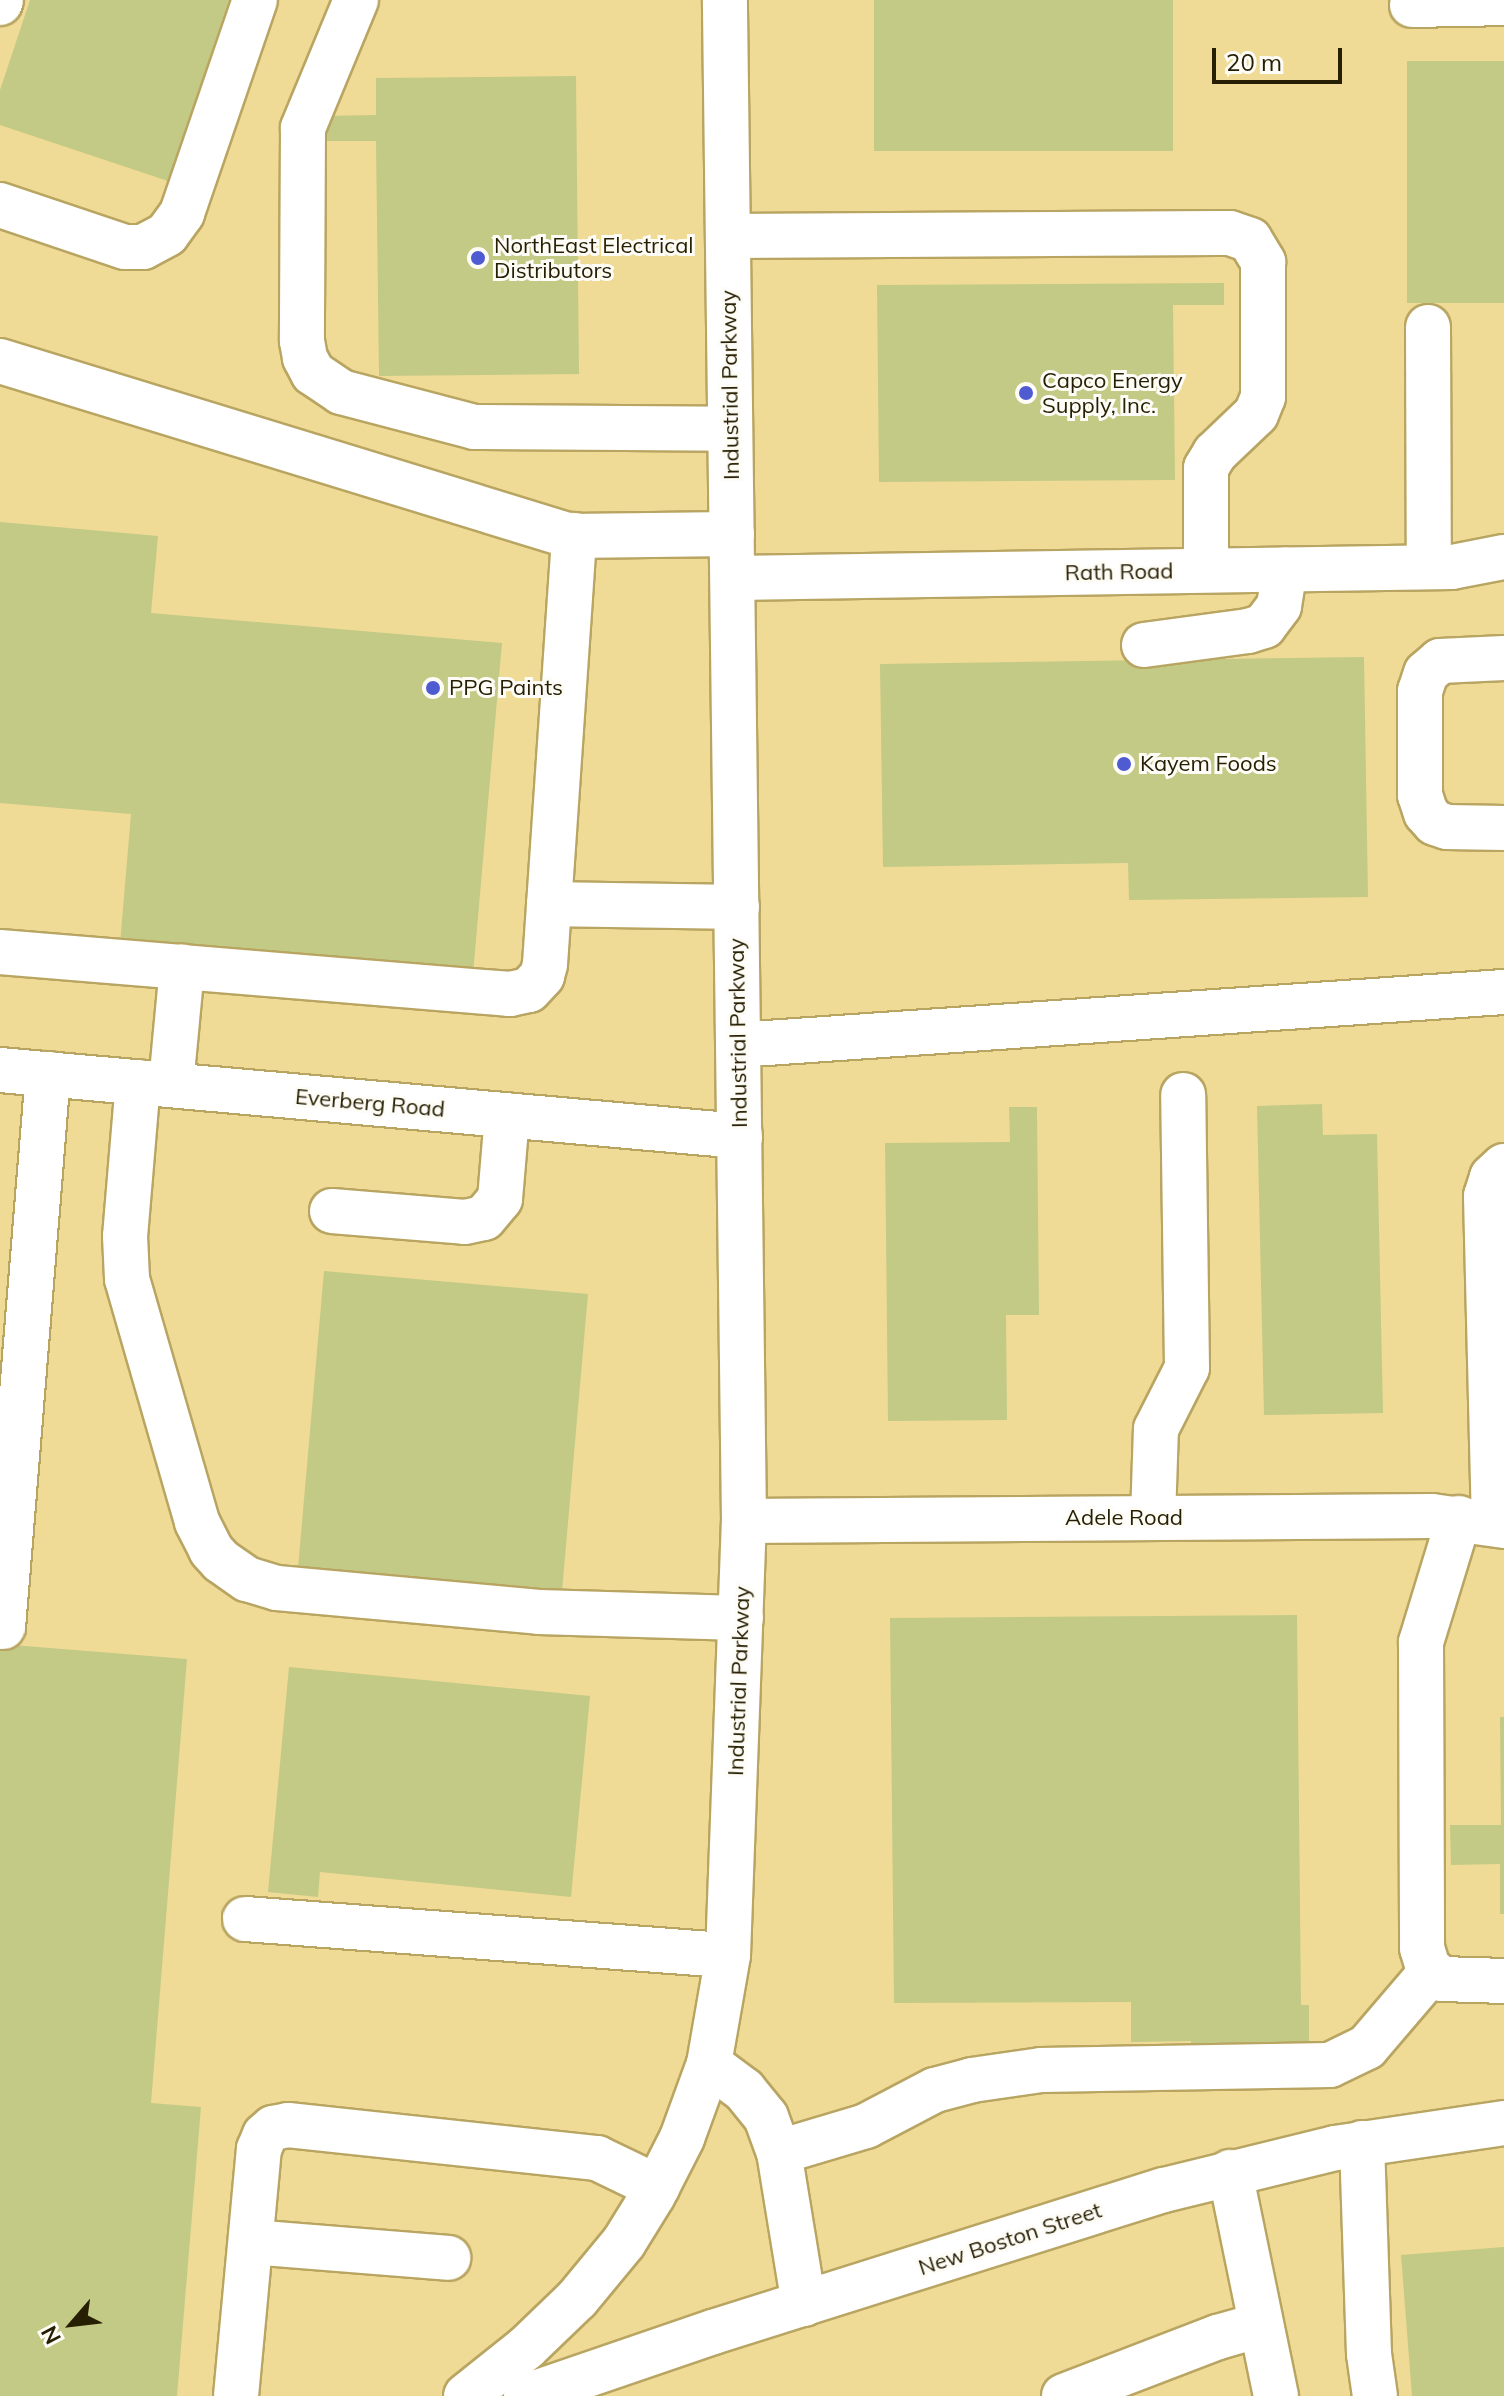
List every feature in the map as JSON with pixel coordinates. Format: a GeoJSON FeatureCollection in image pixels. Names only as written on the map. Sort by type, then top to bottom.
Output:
{"type":"FeatureCollection","features":[{"type":"Feature","properties":{"kind":"street"},"geometry":{"type":"LineString","coordinates":[[0,205],[125,247],[143,247],[167,234],[182,213],[255,0]]}},
{"type":"Feature","properties":{"kind":"street"},"geometry":{"type":"LineString","coordinates":[[356,0],[303,128],[302,341],[305,358],[313,373],[341,392],[474,427],[730,429]]}},
{"type":"Feature","properties":{"kind":"street","name":"Industrial Parkway"},"geometry":{"type":"LineString","coordinates":[[466,2396],[526,2348],[577,2299],[624,2242],[657,2187],[682,2138],[709,2064],[728,1955],[744,1521],[725,0]]}},
{"type":"Feature","properties":{"kind":"street"},"geometry":{"type":"LineString","coordinates":[[1412,5],[1504,3]]}},
{"type":"Feature","properties":{"kind":"street"},"geometry":{"type":"LineString","coordinates":[[728,236],[1230,233],[1250,240],[1263,262],[1263,397],[1256,414],[1215,453],[1206,468],[1206,570]]}},
{"type":"Feature","properties":{"kind":"street"},"geometry":{"type":"LineString","coordinates":[[1428,327],[1429,567]]}},
{"type":"Feature","properties":{"kind":"street"},"geometry":{"type":"LineString","coordinates":[[0,361],[574,535],[732,534]]}},
{"type":"Feature","properties":{"kind":"street"},"geometry":{"type":"LineString","coordinates":[[0,952],[516,994],[529,990],[542,976],[574,535]]}},
{"type":"Feature","properties":{"kind":"street","name":"Rath Road"},"geometry":{"type":"LineString","coordinates":[[733,578],[1429,567],[1465,566],[1504,557]]}},
{"type":"Feature","properties":{"kind":"street"},"geometry":{"type":"LineString","coordinates":[[1144,645],[1264,626],[1279,606],[1285,569]]}},
{"type":"Feature","properties":{"kind":"street"},"geometry":{"type":"LineString","coordinates":[[1504,658],[1452,658],[1435,664],[1423,678],[1420,795],[1426,813],[1435,823],[1447,827],[1504,828]]}},
{"type":"Feature","properties":{"kind":"street"},"geometry":{"type":"LineString","coordinates":[[549,904],[737,907]]}},
{"type":"Feature","properties":{"kind":"street"},"geometry":{"type":"LineString","coordinates":[[182,967],[125,1236],[127,1279],[197,1522],[221,1561],[247,1579],[277,1588],[539,1612],[741,1618]]}},
{"type":"Feature","properties":{"kind":"street"},"geometry":{"type":"LineString","coordinates":[[738,1045],[1504,992]]}},
{"type":"Feature","properties":{"kind":"street","name":"Everberg Road"},"geometry":{"type":"LineString","coordinates":[[0,1070],[740,1136]]}},
{"type":"Feature","properties":{"kind":"street"},"geometry":{"type":"LineString","coordinates":[[3,1627],[48,1074]]}},
{"type":"Feature","properties":{"kind":"street"},"geometry":{"type":"LineString","coordinates":[[1153,1518],[1156,1429],[1183,1380],[1187,1360],[1183,1095]]}},
{"type":"Feature","properties":{"kind":"street"},"geometry":{"type":"LineString","coordinates":[[332,1211],[465,1222],[484,1218],[500,1199],[507,1115]]}},
{"type":"Feature","properties":{"kind":"street"},"geometry":{"type":"LineString","coordinates":[[1504,1166],[1492,1177],[1486,1196],[1486,1523],[1421,1642],[1422,1948],[1432,1971],[1451,1981],[1504,1981]]}},
{"type":"Feature","properties":{"kind":"street","name":"Adele Road"},"geometry":{"type":"LineString","coordinates":[[744,1521],[1153,1518],[1486,1523]]}},
{"type":"Feature","properties":{"kind":"street"},"geometry":{"type":"LineString","coordinates":[[245,1919],[728,1955]]}},
{"type":"Feature","properties":{"kind":"street"},"geometry":{"type":"LineString","coordinates":[[779,2152],[866,2126],[935,2090],[972,2080],[1041,2070],[1330,2065],[1367,2047],[1432,1971]]}},
{"type":"Feature","properties":{"kind":"street"},"geometry":{"type":"LineString","coordinates":[[709,2064],[744,2090],[766,2117],[779,2152],[804,2304]]}},
{"type":"Feature","properties":{"kind":"street","name":"New Boston Street"},"geometry":{"type":"LineString","coordinates":[[541,2394],[624,2380],[804,2304],[1230,2172],[1362,2143],[1504,2123]]}},
{"type":"Feature","properties":{"kind":"street"},"geometry":{"type":"LineString","coordinates":[[236,2396],[260,2144],[269,2131],[283,2125],[597,2158],[657,2187]]}},
{"type":"Feature","properties":{"kind":"street"},"geometry":{"type":"LineString","coordinates":[[1362,2143],[1369,2354],[1375,2396]]}},
{"type":"Feature","properties":{"kind":"street"},"geometry":{"type":"LineString","coordinates":[[1230,2172],[1276,2396]]}},
{"type":"Feature","properties":{"kind":"street"},"geometry":{"type":"LineString","coordinates":[[251,2242],[448,2258]]}},
{"type":"Feature","properties":{"kind":"street"},"geometry":{"type":"LineString","coordinates":[[1064,2396],[1218,2337],[1260,2325]]}},
{"type":"Feature","properties":{"kind":"building"},"geometry":{"type":"Polygon","coordinates":[[[30,0],[229,0],[168,181],[0,125],[0,90],[30,0]]]}},
{"type":"Feature","properties":{"kind":"building"},"geometry":{"type":"Polygon","coordinates":[[[874,0],[1173,0],[1173,151],[874,151],[874,0]]]}},
{"type":"Feature","properties":{"kind":"building"},"geometry":{"type":"Polygon","coordinates":[[[1407,61],[1504,61],[1504,303],[1407,303],[1407,61]]]}},
{"type":"Feature","properties":{"kind":"building","name":"NorthEast Electrical Distributors"},"geometry":{"type":"Polygon","coordinates":[[[576,76],[579,374],[379,376],[376,141],[323,141],[323,116],[376,115],[376,78],[576,76]]]}},
{"type":"Feature","properties":{"kind":"building","name":"Capco Energy Supply, Inc."},"geometry":{"type":"Polygon","coordinates":[[[1224,283],[1224,305],[1173,305],[1175,480],[879,482],[877,285],[1224,283]]]}},
{"type":"Feature","properties":{"kind":"building"},"geometry":{"type":"Polygon","coordinates":[[[0,522],[158,536],[151,613],[502,643],[473,974],[120,944],[131,814],[0,803],[0,522]]]}},
{"type":"Feature","properties":{"kind":"building","name":"Kayem Foods"},"geometry":{"type":"Polygon","coordinates":[[[1364,657],[1368,897],[1129,900],[1128,863],[883,867],[880,664],[1364,657]]]}},
{"type":"Feature","properties":{"kind":"building"},"geometry":{"type":"Polygon","coordinates":[[[1322,1104],[1323,1135],[1377,1134],[1383,1413],[1264,1415],[1257,1106],[1322,1104]]]}},
{"type":"Feature","properties":{"kind":"building"},"geometry":{"type":"Polygon","coordinates":[[[1009,1107],[1037,1107],[1039,1315],[1006,1315],[1007,1420],[888,1421],[885,1143],[1010,1142],[1009,1107]]]}},
{"type":"Feature","properties":{"kind":"building"},"geometry":{"type":"Polygon","coordinates":[[[324,1271],[588,1294],[562,1594],[298,1571],[324,1271]]]}},
{"type":"Feature","properties":{"kind":"building"},"geometry":{"type":"Polygon","coordinates":[[[1297,1615],[1301,2005],[1309,2005],[1309,2051],[1191,2051],[1191,2041],[1131,2042],[1131,2002],[894,2003],[890,1618],[1297,1615]]]}},
{"type":"Feature","properties":{"kind":"building"},"geometry":{"type":"Polygon","coordinates":[[[0,1644],[187,1659],[151,2103],[201,2107],[177,2396],[0,2396],[0,1644]]]}},
{"type":"Feature","properties":{"kind":"building"},"geometry":{"type":"Polygon","coordinates":[[[289,1667],[590,1696],[571,1897],[320,1872],[318,1897],[268,1892],[289,1667]]]}},
{"type":"Feature","properties":{"kind":"building"},"geometry":{"type":"Polygon","coordinates":[[[1500,1717],[1504,1717],[1504,1914],[1500,1914],[1500,1864],[1451,1865],[1450,1825],[1501,1825],[1500,1717]]]}},
{"type":"Feature","properties":{"kind":"building"},"geometry":{"type":"Polygon","coordinates":[[[1504,2247],[1504,2396],[1412,2396],[1401,2255],[1504,2247]]]}},
{"type":"Feature","properties":{"kind":"place","name":"NorthEast Electrical Distributors"},"geometry":{"type":"Point","coordinates":[478,258]}},
{"type":"Feature","properties":{"kind":"place","name":"Capco Energy Supply, Inc."},"geometry":{"type":"Point","coordinates":[1026,393]}},
{"type":"Feature","properties":{"kind":"place","name":"PPG Paints"},"geometry":{"type":"Point","coordinates":[433,688]}},
{"type":"Feature","properties":{"kind":"place","name":"Kayem Foods"},"geometry":{"type":"Point","coordinates":[1124,764]}}]}
